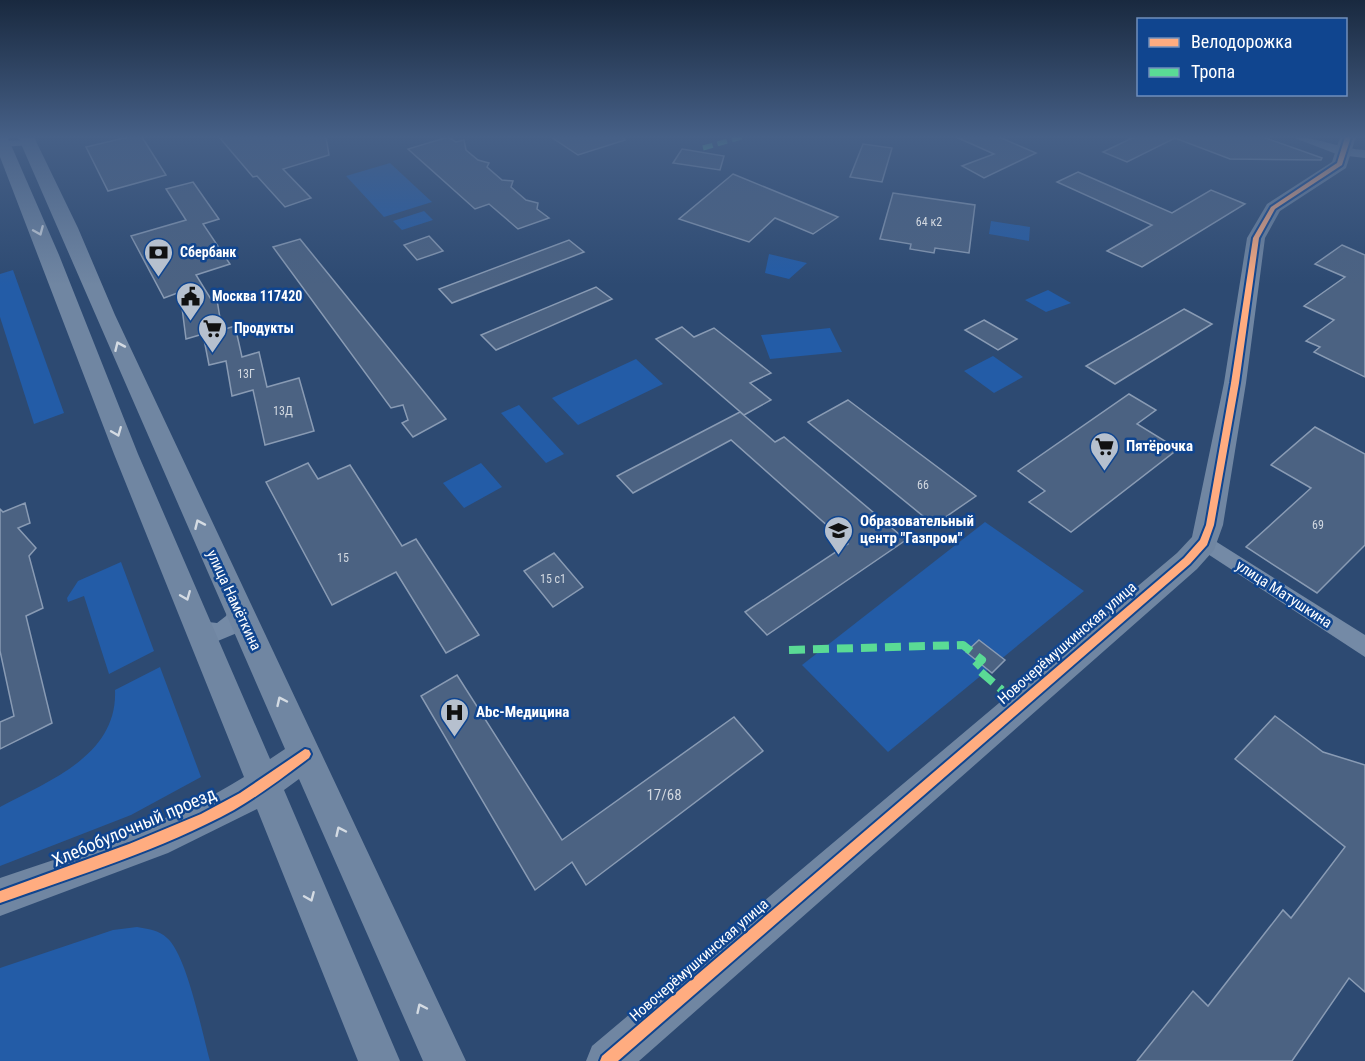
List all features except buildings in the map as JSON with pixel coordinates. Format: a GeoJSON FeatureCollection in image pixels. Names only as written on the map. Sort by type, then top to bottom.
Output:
{"type":"FeatureCollection","features":[{"type":"Feature","properties":{"kind":"main road"},"geometry":{"type":"LineString","coordinates":[[20,187],[126,454],[379,1061]]}},
{"type":"Feature","properties":{"kind":"main road","name":"улица Намёткина"},"geometry":{"type":"LineString","coordinates":[[49,187],[238,609],[445,1061]]}},
{"type":"Feature","properties":{"kind":"main road","name":"Новочерёмушкинская улица"},"geometry":{"type":"LineString","coordinates":[[607,1061],[1187,561],[1204,542],[1210,525],[1235,383],[1256,238],[1273,208],[1306,187]]}},
{"type":"Feature","properties":{"kind":"main road","name":"Хлебобулочный проезд"},"geometry":{"type":"LineString","coordinates":[[0,897],[70,873],[206,818],[264,784],[305,754]]}},
{"type":"Feature","properties":{"kind":"street","name":"улица Матушкина"},"geometry":{"type":"LineString","coordinates":[[1204,542],[1365,646]]}},
{"type":"Feature","properties":{"kind":"street"},"geometry":{"type":"LineString","coordinates":[[200,630],[214,634],[223,632],[235,622],[238,609]]}},
{"type":"Feature","properties":{"kind":"shaded area"},"geometry":{"type":"Polygon","coordinates":[[[356,187],[415,187],[432,202],[384,217],[356,187]]]}},
{"type":"Feature","properties":{"kind":"shaded area"},"geometry":{"type":"Polygon","coordinates":[[[424,211],[433,220],[402,230],[393,221],[424,211]]]}},
{"type":"Feature","properties":{"kind":"shaded area"},"geometry":{"type":"Polygon","coordinates":[[[991,221],[1030,227],[1029,241],[989,234],[991,221]]]}},
{"type":"Feature","properties":{"kind":"shaded area"},"geometry":{"type":"Polygon","coordinates":[[[769,254],[807,263],[789,279],[765,273],[769,254]]]}},
{"type":"Feature","properties":{"kind":"shaded area"},"geometry":{"type":"Polygon","coordinates":[[[13,270],[64,413],[34,424],[0,317],[0,274],[13,270]]]}},
{"type":"Feature","properties":{"kind":"shaded area"},"geometry":{"type":"Polygon","coordinates":[[[1048,290],[1071,303],[1046,312],[1025,300],[1048,290]]]}},
{"type":"Feature","properties":{"kind":"shaded area"},"geometry":{"type":"Polygon","coordinates":[[[830,328],[842,352],[770,359],[761,335],[830,328]]]}},
{"type":"Feature","properties":{"kind":"shaded area"},"geometry":{"type":"Polygon","coordinates":[[[993,356],[1023,377],[994,393],[964,371],[993,356]]]}},
{"type":"Feature","properties":{"kind":"shaded area"},"geometry":{"type":"Polygon","coordinates":[[[636,359],[663,384],[578,425],[552,398],[636,359]]]}},
{"type":"Feature","properties":{"kind":"shaded area"},"geometry":{"type":"Polygon","coordinates":[[[519,405],[564,454],[546,463],[501,413],[519,405]]]}},
{"type":"Feature","properties":{"kind":"shaded area"},"geometry":{"type":"Polygon","coordinates":[[[481,463],[502,487],[464,508],[443,483],[481,463]]]}},
{"type":"Feature","properties":{"kind":"shaded area"},"geometry":{"type":"Polygon","coordinates":[[[985,522],[1084,591],[888,752],[802,665],[985,522]]]}},
{"type":"Feature","properties":{"kind":"shaded area"},"geometry":{"type":"Polygon","coordinates":[[[121,562],[154,651],[109,674],[84,596],[68,602],[67,598],[78,581],[121,562]]]}},
{"type":"Feature","properties":{"kind":"shaded area"},"geometry":{"type":"Polygon","coordinates":[[[160,667],[201,777],[131,815],[0,866],[0,807],[77,764],[93,749],[105,732],[113,713],[115,690],[160,667]]]}},
{"type":"Feature","properties":{"kind":"shaded area"},"geometry":{"type":"Polygon","coordinates":[[[137,927],[160,933],[174,947],[187,977],[210,1061],[0,1061],[0,968],[113,930],[137,927]]]}},
{"type":"Feature","properties":{"kind":"marked path"},"geometry":{"type":"LineString","coordinates":[[789,650],[963,645],[982,660],[975,667],[1002,690]]}},
{"type":"Feature","properties":{"kind":"cycle path"},"geometry":{"type":"LineString","coordinates":[[607,1061],[1187,561],[1204,542],[1210,525],[1235,383],[1256,238],[1273,208],[1306,187]]}},
{"type":"Feature","properties":{"kind":"cycle path"},"geometry":{"type":"LineString","coordinates":[[0,897],[78,870],[218,812],[269,781],[305,754]]}},
{"type":"Feature","properties":{"kind":"place","name":"Сбербанк"},"geometry":{"type":"Point","coordinates":[159,278]}},
{"type":"Feature","properties":{"kind":"place","name":"Москва 117420"},"geometry":{"type":"Point","coordinates":[191,322]}},
{"type":"Feature","properties":{"kind":"place","name":"Продукты"},"geometry":{"type":"Point","coordinates":[213,354]}},
{"type":"Feature","properties":{"kind":"place","name":"Пятёрочка"},"geometry":{"type":"Point","coordinates":[1105,472]}},
{"type":"Feature","properties":{"kind":"place","name":"Образовательный центр \"Газпром\""},"geometry":{"type":"Point","coordinates":[839,556]}},
{"type":"Feature","properties":{"kind":"place","name":"Abc-Медицина"},"geometry":{"type":"Point","coordinates":[455,738]}}]}
